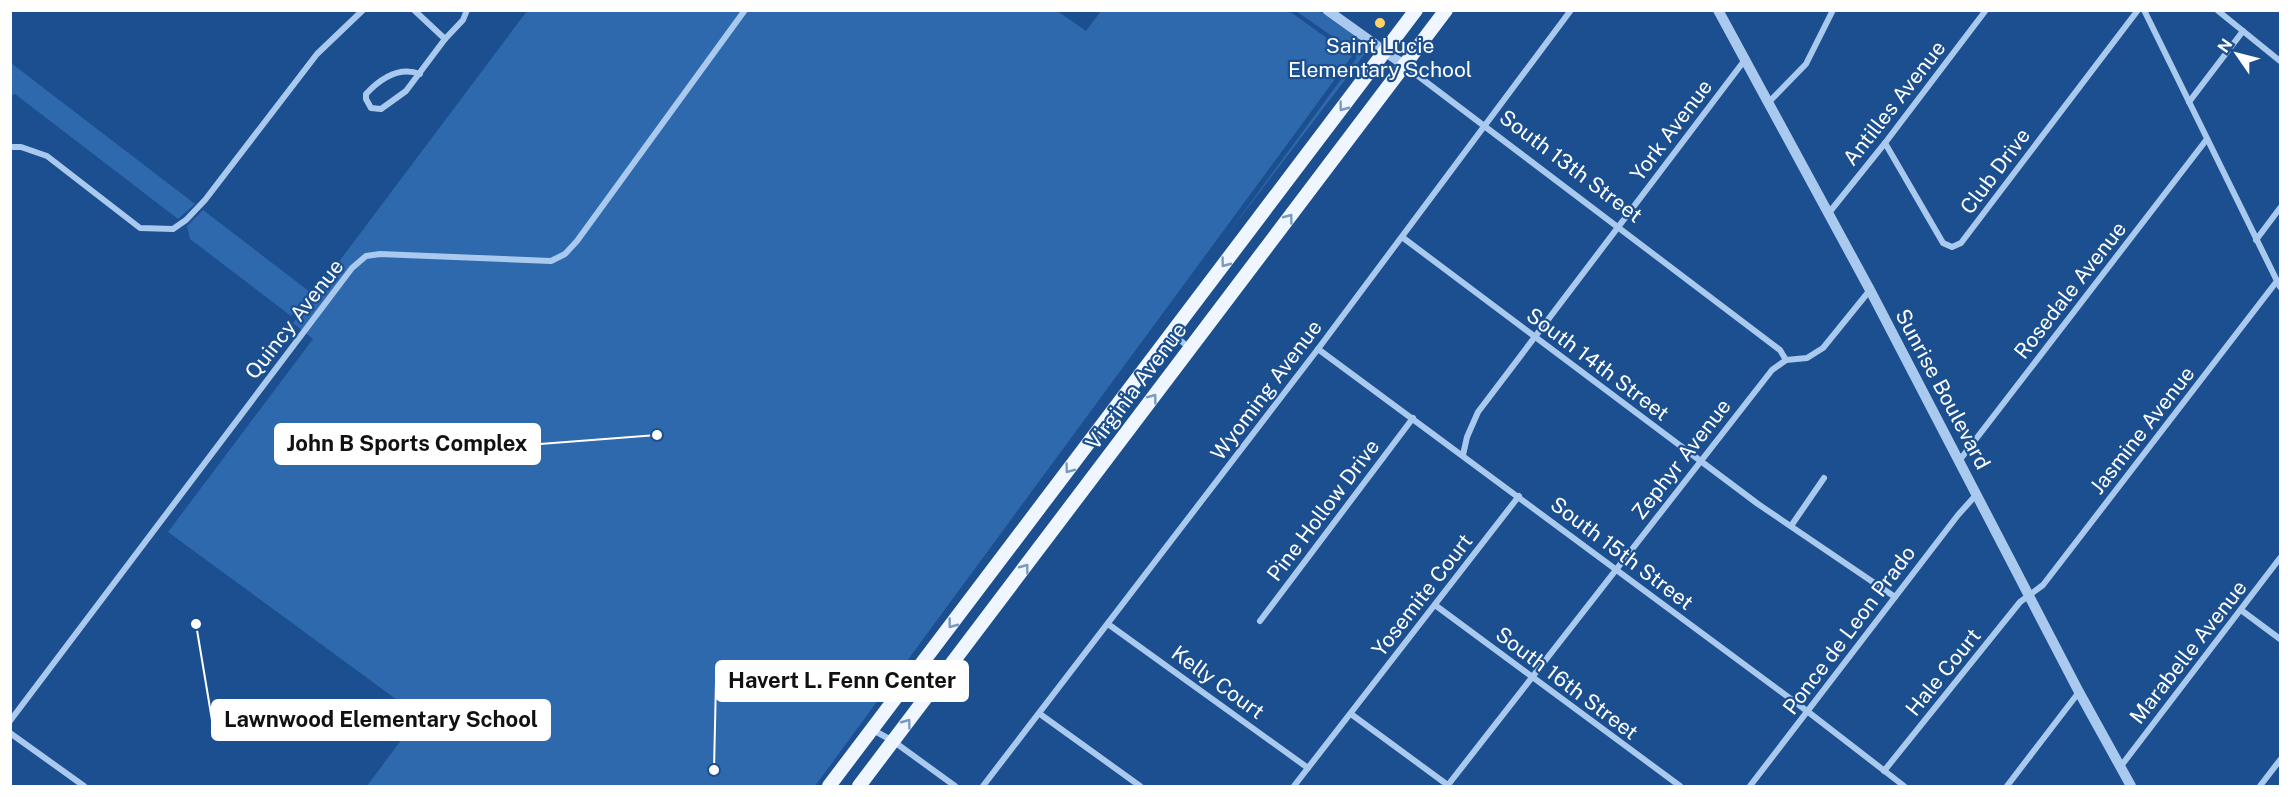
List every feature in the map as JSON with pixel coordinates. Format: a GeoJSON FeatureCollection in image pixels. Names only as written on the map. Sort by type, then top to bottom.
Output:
{"type":"FeatureCollection","features":[{"type":"Feature","properties":{"kind":"main road","name":"Virginia Avenue"},"geometry":{"type":"LineString","coordinates":[[829,786],[1416,10]]}},
{"type":"Feature","properties":{"kind":"main road","name":"Virginia Avenue"},"geometry":{"type":"LineString","coordinates":[[859,786],[1446,10]]}},
{"type":"Feature","properties":{"kind":"street"},"geometry":{"type":"LineString","coordinates":[[10,147],[21,147],[47,156],[140,228],[173,228],[186,220],[206,200],[317,54],[363,10]]}},
{"type":"Feature","properties":{"kind":"street"},"geometry":{"type":"LineString","coordinates":[[414,10],[445,39]]}},
{"type":"Feature","properties":{"kind":"street"},"geometry":{"type":"LineString","coordinates":[[420,74],[410,70],[399,71],[377,82],[366,94],[366,99],[372,108],[381,109],[406,91],[420,74],[445,39],[463,20],[467,10]]}},
{"type":"Feature","properties":{"kind":"street","name":"Quincy Avenue"},"geometry":{"type":"LineString","coordinates":[[10,721],[352,268],[366,256],[380,254],[551,261],[565,254],[745,10]]}},
{"type":"Feature","properties":{"kind":"street","name":"South 13th Street"},"geometry":{"type":"LineString","coordinates":[[1327,10],[1618,226],[1780,350],[1786,360]]}},
{"type":"Feature","properties":{"kind":"street","name":"Wyoming Avenue"},"geometry":{"type":"LineString","coordinates":[[984,786],[1318,349],[1571,10]]}},
{"type":"Feature","properties":{"kind":"street","name":"Sunrise Boulevard"},"geometry":{"type":"LineString","coordinates":[[1718,10],[1870,290],[2079,692],[2131,786]]}},
{"type":"Feature","properties":{"kind":"street"},"geometry":{"type":"LineString","coordinates":[[1768,103],[1806,64],[1833,10]]}},
{"type":"Feature","properties":{"kind":"street","name":"Antilles Avenue"},"geometry":{"type":"LineString","coordinates":[[1827,214],[1885,143],[1986,10]]}},
{"type":"Feature","properties":{"kind":"street","name":"Club Drive"},"geometry":{"type":"LineString","coordinates":[[1885,143],[1943,243],[1953,247],[1961,243],[2138,10]]}},
{"type":"Feature","properties":{"kind":"street"},"geometry":{"type":"LineString","coordinates":[[2144,10],[2279,284]]}},
{"type":"Feature","properties":{"kind":"street"},"geometry":{"type":"LineString","coordinates":[[2217,10],[2280,61]]}},
{"type":"Feature","properties":{"kind":"street"},"geometry":{"type":"LineString","coordinates":[[2189,102],[2243,31]]}},
{"type":"Feature","properties":{"kind":"street","name":"York Avenue"},"geometry":{"type":"LineString","coordinates":[[1463,455],[1467,437],[1478,412],[1744,61]]}},
{"type":"Feature","properties":{"kind":"street","name":"Rosedale Avenue"},"geometry":{"type":"LineString","coordinates":[[1959,461],[2207,139]]}},
{"type":"Feature","properties":{"kind":"street"},"geometry":{"type":"LineString","coordinates":[[2256,240],[2280,208]]}},
{"type":"Feature","properties":{"kind":"street","name":"South 14th Street"},"geometry":{"type":"LineString","coordinates":[[1402,237],[1700,461],[1895,597]]}},
{"type":"Feature","properties":{"kind":"street","name":"Jasmine Avenue"},"geometry":{"type":"LineString","coordinates":[[2029,595],[2043,585],[2279,284]]}},
{"type":"Feature","properties":{"kind":"street","name":"Zephyr Avenue"},"geometry":{"type":"LineString","coordinates":[[1449,786],[1772,370],[1786,360],[1807,358],[1823,348],[1870,290]]}},
{"type":"Feature","properties":{"kind":"street"},"geometry":{"type":"LineString","coordinates":[[1172,334],[1190,349]]}},
{"type":"Feature","properties":{"kind":"street","name":"South 15th Street"},"geometry":{"type":"LineString","coordinates":[[1318,349],[1808,711],[1904,786]]}},
{"type":"Feature","properties":{"kind":"street","name":"Pine Hollow Drive"},"geometry":{"type":"LineString","coordinates":[[1260,621],[1413,418]]}},
{"type":"Feature","properties":{"kind":"street"},"geometry":{"type":"LineString","coordinates":[[1791,526],[1824,478]]}},
{"type":"Feature","properties":{"kind":"street","name":"Ponce de Leon Prado"},"geometry":{"type":"LineString","coordinates":[[1749,786],[1958,515],[1976,495]]}},
{"type":"Feature","properties":{"kind":"street","name":"Yosemite Court"},"geometry":{"type":"LineString","coordinates":[[1294,786],[1519,496]]}},
{"type":"Feature","properties":{"kind":"street","name":"Marabelle Avenue"},"geometry":{"type":"LineString","coordinates":[[2121,766],[2280,558]]}},
{"type":"Feature","properties":{"kind":"street","name":"Hale Court"},"geometry":{"type":"LineString","coordinates":[[1884,771],[2020,602],[2029,595]]}},
{"type":"Feature","properties":{"kind":"street","name":"South 16th Street"},"geometry":{"type":"LineString","coordinates":[[1434,605],[1680,786]]}},
{"type":"Feature","properties":{"kind":"street"},"geometry":{"type":"LineString","coordinates":[[2241,609],[2280,639]]}},
{"type":"Feature","properties":{"kind":"street","name":"Kelly Court"},"geometry":{"type":"LineString","coordinates":[[1108,624],[1308,768]]}},
{"type":"Feature","properties":{"kind":"street"},"geometry":{"type":"LineString","coordinates":[[2007,786],[2079,692]]}},
{"type":"Feature","properties":{"kind":"street"},"geometry":{"type":"LineString","coordinates":[[1040,714],[1140,786]]}},
{"type":"Feature","properties":{"kind":"street"},"geometry":{"type":"LineString","coordinates":[[1351,714],[1449,786]]}},
{"type":"Feature","properties":{"kind":"street"},"geometry":{"type":"LineString","coordinates":[[872,729],[893,741],[955,786]]}},
{"type":"Feature","properties":{"kind":"street"},"geometry":{"type":"LineString","coordinates":[[10,733],[84,786]]}},
{"type":"Feature","properties":{"kind":"street"},"geometry":{"type":"LineString","coordinates":[[2260,786],[2280,760]]}},
{"type":"Feature","properties":{"kind":"shaded area"},"geometry":{"type":"Polygon","coordinates":[[[1056,10],[1086,31],[1101,11],[1289,11],[1352,56],[815,786],[367,786],[419,716],[168,532],[313,339],[293,323],[527,11],[1056,10]]]}},
{"type":"Feature","properties":{"kind":"shaded area"},"geometry":{"type":"Polygon","coordinates":[[[1296,11],[1319,11],[1370,47],[1224,239],[1356,59],[1356,53],[1296,11]]]}},
{"type":"Feature","properties":{"kind":"shaded area"},"geometry":{"type":"Polygon","coordinates":[[[11,63],[195,204],[178,219],[15,94],[11,96],[11,63]]]}},
{"type":"Feature","properties":{"kind":"shaded area"},"geometry":{"type":"Polygon","coordinates":[[[203,210],[310,292],[291,316],[190,239],[187,226],[203,210]]]}},
{"type":"Feature","properties":{"kind":"place","name":"Saint Lucie Elementary School"},"geometry":{"type":"Point","coordinates":[1380,23]}},
{"type":"Feature","properties":{"kind":"place","name":"John B Sports Complex"},"geometry":{"type":"Point","coordinates":[657,435]}},
{"type":"Feature","properties":{"kind":"place","name":"Lawnwood Elementary School"},"geometry":{"type":"Point","coordinates":[196,624]}},
{"type":"Feature","properties":{"kind":"place","name":"Havert L. Fenn Center"},"geometry":{"type":"Point","coordinates":[714,770]}}]}
